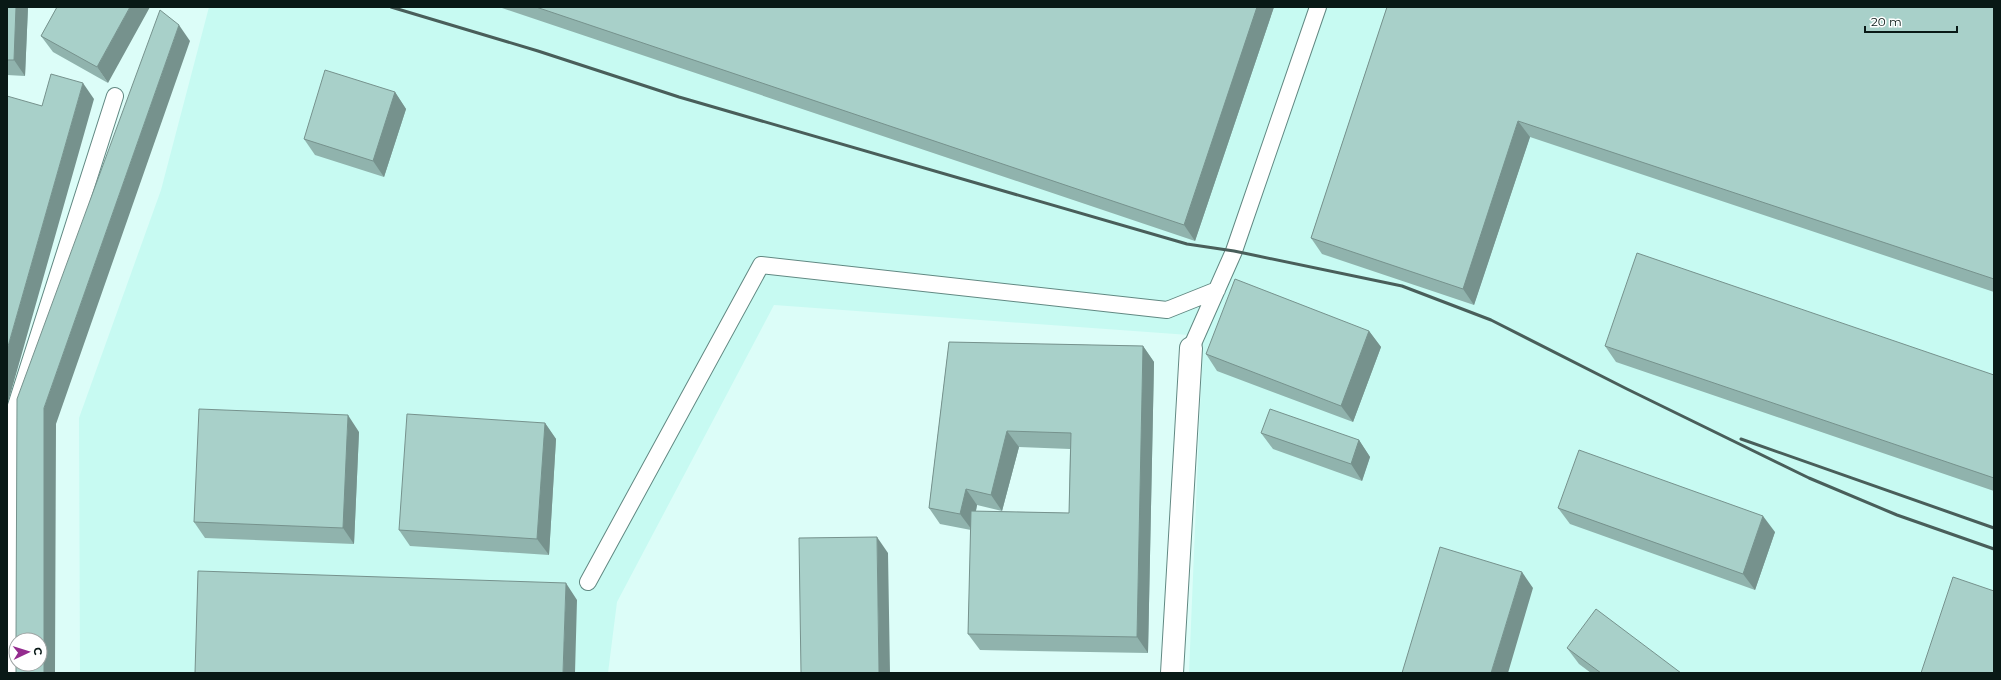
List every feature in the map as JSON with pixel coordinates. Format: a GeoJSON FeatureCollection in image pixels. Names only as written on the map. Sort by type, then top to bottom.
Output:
{"type":"FeatureCollection","features":[{"type":"Feature","properties":{"kind":"street"},"geometry":{"type":"LineString","coordinates":[[1172,673],[1191,348]]}},
{"type":"Feature","properties":{"kind":"lane"},"geometry":{"type":"LineString","coordinates":[[1191,348],[1234,251],[1318,7]]}},
{"type":"Feature","properties":{"kind":"lane"},"geometry":{"type":"LineString","coordinates":[[14,673],[14,412],[115,96]]}},
{"type":"Feature","properties":{"kind":"lane"},"geometry":{"type":"LineString","coordinates":[[588,582],[761,265],[1167,310],[1217,290]]}},
{"type":"Feature","properties":{"kind":"shaded area"},"geometry":{"type":"Polygon","coordinates":[[[209,7],[1994,7],[1994,673],[1189,673],[1203,336],[774,305],[617,602],[608,673],[80,673],[79,418],[161,190],[209,7]]]}},
{"type":"Feature","properties":{"kind":"building"},"geometry":{"type":"Polygon","coordinates":[[[7,7],[16,7],[14,60],[7,60],[7,7]]]}},
{"type":"Feature","properties":{"kind":"building"},"geometry":{"type":"Polygon","coordinates":[[[57,7],[130,7],[97,67],[41,36],[57,7]]]}},
{"type":"Feature","properties":{"kind":"building"},"geometry":{"type":"Polygon","coordinates":[[[536,7],[1257,7],[1184,225],[536,7]]]}},
{"type":"Feature","properties":{"kind":"building"},"geometry":{"type":"Polygon","coordinates":[[[1387,7],[1994,7],[1994,279],[1518,121],[1463,289],[1311,238],[1387,7]]]}},
{"type":"Feature","properties":{"kind":"building"},"geometry":{"type":"Polygon","coordinates":[[[160,10],[179,25],[44,408],[44,632],[16,632],[17,399],[160,10]]]}},
{"type":"Feature","properties":{"kind":"building"},"geometry":{"type":"Polygon","coordinates":[[[325,70],[395,92],[373,161],[304,139],[325,70]]]}},
{"type":"Feature","properties":{"kind":"building"},"geometry":{"type":"Polygon","coordinates":[[[51,74],[83,83],[7,350],[7,96],[42,106],[51,74]]]}},
{"type":"Feature","properties":{"kind":"building"},"geometry":{"type":"Polygon","coordinates":[[[1637,253],[1994,375],[1994,478],[1605,346],[1637,253]]]}},
{"type":"Feature","properties":{"kind":"building"},"geometry":{"type":"Polygon","coordinates":[[[1235,279],[1369,331],[1341,406],[1206,354],[1235,279]]]}},
{"type":"Feature","properties":{"kind":"building"},"geometry":{"type":"Polygon","coordinates":[[[949,342],[1143,346],[1137,637],[968,634],[971,511],[1069,513],[1071,433],[1007,431],[991,495],[966,489],[960,514],[929,508],[949,342]]]}},
{"type":"Feature","properties":{"kind":"building"},"geometry":{"type":"Polygon","coordinates":[[[199,409],[348,415],[343,528],[194,522],[199,409]]]}},
{"type":"Feature","properties":{"kind":"building"},"geometry":{"type":"Polygon","coordinates":[[[1270,409],[1359,440],[1351,464],[1261,433],[1270,409]]]}},
{"type":"Feature","properties":{"kind":"building"},"geometry":{"type":"Polygon","coordinates":[[[407,414],[545,423],[537,539],[399,530],[407,414]]]}},
{"type":"Feature","properties":{"kind":"building"},"geometry":{"type":"Polygon","coordinates":[[[1579,450],[1763,516],[1743,574],[1558,508],[1579,450]]]}},
{"type":"Feature","properties":{"kind":"building"},"geometry":{"type":"Polygon","coordinates":[[[877,537],[879,673],[801,673],[799,538],[877,537]]]}},
{"type":"Feature","properties":{"kind":"building"},"geometry":{"type":"Polygon","coordinates":[[[1440,547],[1522,572],[1491,673],[1402,673],[1440,547]]]}},
{"type":"Feature","properties":{"kind":"building"},"geometry":{"type":"Polygon","coordinates":[[[198,571],[566,583],[563,673],[195,673],[198,571]]]}},
{"type":"Feature","properties":{"kind":"building"},"geometry":{"type":"Polygon","coordinates":[[[1953,577],[1994,591],[1994,673],[1921,673],[1953,577]]]}},
{"type":"Feature","properties":{"kind":"building"},"geometry":{"type":"Polygon","coordinates":[[[1596,609],[1681,673],[1601,673],[1567,648],[1596,609]]]}},
{"type":"Feature","properties":{"kind":"building"},"geometry":{"type":"Polygon","coordinates":[[[16,672],[44,672],[44,673],[16,672]]]}},
{"type":"Feature","properties":{"kind":"railway"},"geometry":{"type":"LineString","coordinates":[[391,7],[538,51],[679,97],[1187,244],[1234,251],[1402,286],[1491,320],[1627,389],[1809,478],[1897,515],[1994,549]]}},
{"type":"Feature","properties":{"kind":"railway"},"geometry":{"type":"LineString","coordinates":[[1741,439],[1994,528]]}}]}
